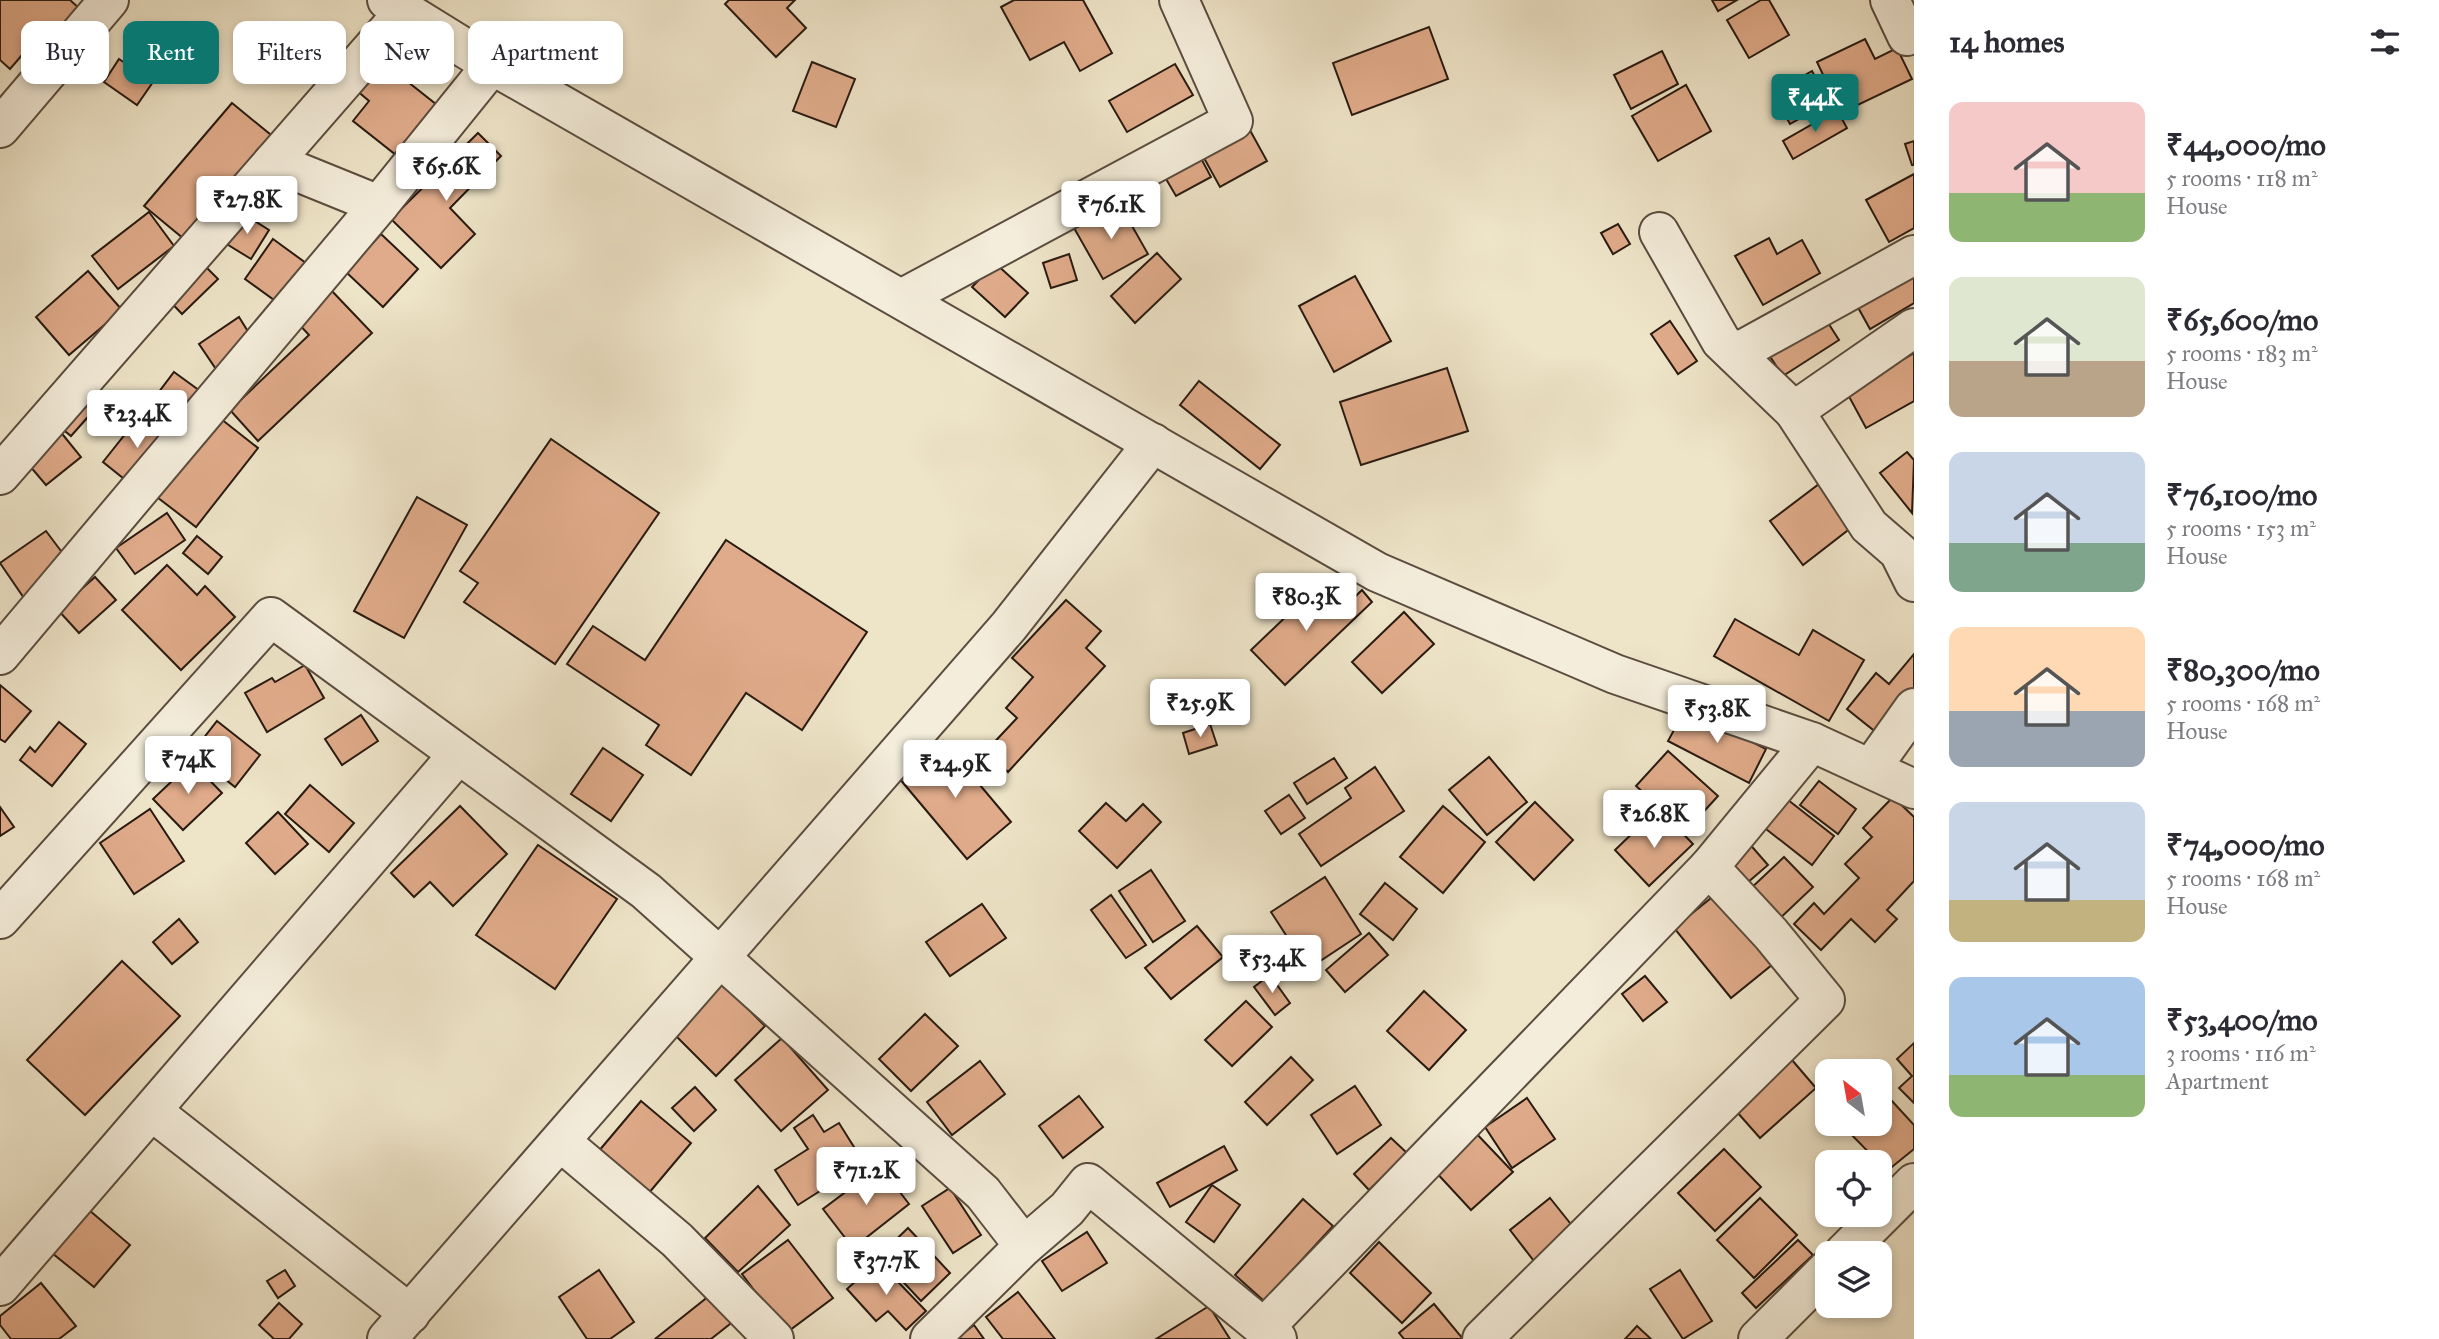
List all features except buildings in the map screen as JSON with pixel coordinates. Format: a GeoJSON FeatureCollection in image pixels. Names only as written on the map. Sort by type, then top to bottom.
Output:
{"type":"FeatureCollection","features":[{"type":"Feature","properties":{"kind":"street"},"geometry":{"type":"LineString","coordinates":[[0,128],[109,0]]}},
{"type":"Feature","properties":{"kind":"street"},"geometry":{"type":"LineString","coordinates":[[903,298],[1233,121],[1179,0]]}},
{"type":"Feature","properties":{"kind":"street"},"geometry":{"type":"LineString","coordinates":[[1890,0],[1907,36]]}},
{"type":"Feature","properties":{"kind":"street"},"geometry":{"type":"LineString","coordinates":[[0,475],[273,162],[396,5],[468,50]]}},
{"type":"Feature","properties":{"kind":"street"},"geometry":{"type":"LineString","coordinates":[[0,655],[379,205],[477,84]]}},
{"type":"Feature","properties":{"kind":"street"},"geometry":{"type":"LineString","coordinates":[[526,84],[1377,572],[1615,674],[1812,742],[1872,767],[1914,789]]}},
{"type":"Feature","properties":{"kind":"street"},"geometry":{"type":"LineString","coordinates":[[273,162],[379,205]]}},
{"type":"Feature","properties":{"kind":"street"},"geometry":{"type":"LineString","coordinates":[[1659,232],[1721,341],[1794,411],[1869,526],[1909,558]]}},
{"type":"Feature","properties":{"kind":"street"},"geometry":{"type":"LineString","coordinates":[[1735,354],[1914,255]]}},
{"type":"Feature","properties":{"kind":"street"},"geometry":{"type":"LineString","coordinates":[[1794,411],[1914,328]]}},
{"type":"Feature","properties":{"kind":"street"},"geometry":{"type":"LineString","coordinates":[[153,1112],[396,1332],[1009,626],[1153,443]]}},
{"type":"Feature","properties":{"kind":"street"},"geometry":{"type":"LineString","coordinates":[[0,919],[271,617],[457,756],[646,891],[723,957],[983,1193],[1024,1246]]}},
{"type":"Feature","properties":{"kind":"street"},"geometry":{"type":"LineString","coordinates":[[1872,767],[1914,708]]}},
{"type":"Feature","properties":{"kind":"street"},"geometry":{"type":"LineString","coordinates":[[930,1339],[1024,1246],[1067,1209],[1088,1183],[1271,1333],[1709,867],[1812,742]]}},
{"type":"Feature","properties":{"kind":"street"},"geometry":{"type":"LineString","coordinates":[[0,1286],[153,1112],[457,756]]}},
{"type":"Feature","properties":{"kind":"street"},"geometry":{"type":"LineString","coordinates":[[1482,1339],[1825,1000],[1771,933],[1709,867]]}},
{"type":"Feature","properties":{"kind":"street"},"geometry":{"type":"LineString","coordinates":[[561,1142],[677,1240],[774,1339]]}},
{"type":"Feature","properties":{"kind":"street"},"geometry":{"type":"LineString","coordinates":[[1856,1241],[1914,1183]]}},
{"type":"Feature","properties":{"kind":"street"},"geometry":{"type":"LineString","coordinates":[[1758,1339],[1815,1282]]}}]}
